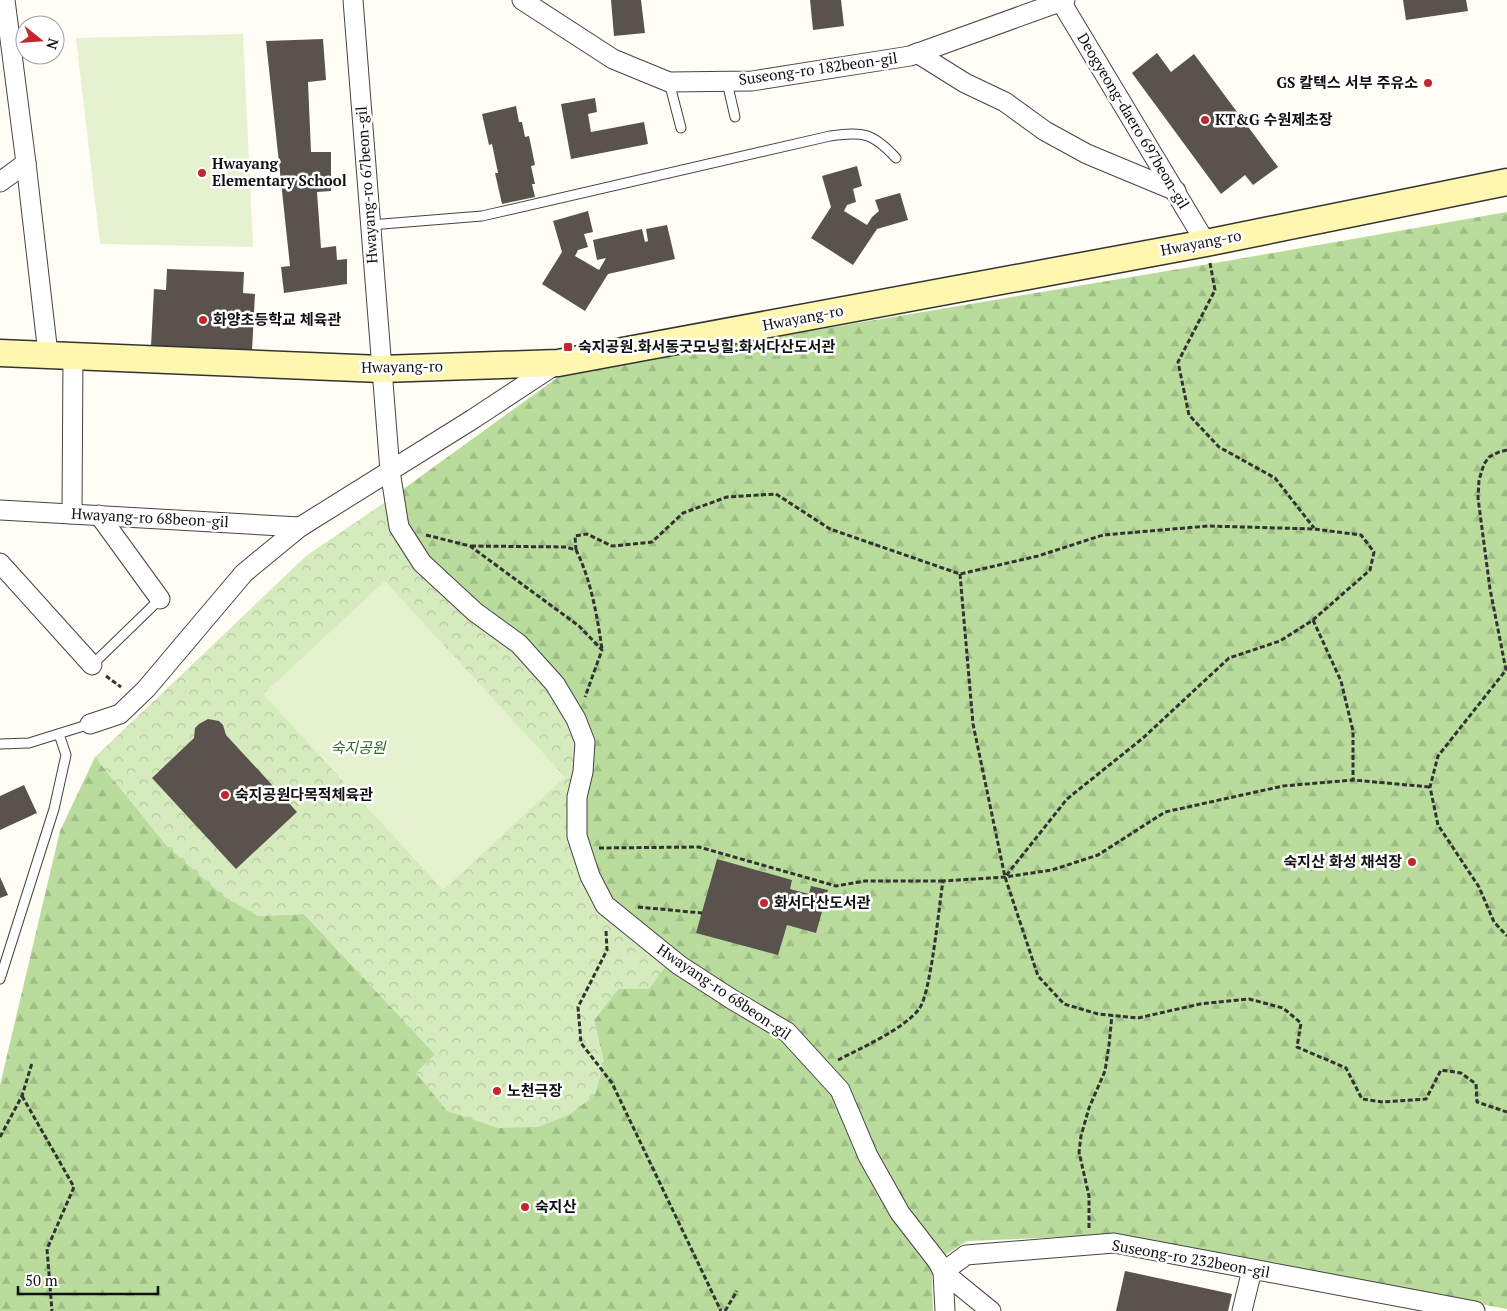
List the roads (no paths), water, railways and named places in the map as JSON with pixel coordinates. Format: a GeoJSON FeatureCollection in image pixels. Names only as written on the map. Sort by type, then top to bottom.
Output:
{"type":"FeatureCollection","features":[{"type":"Feature","properties":{"kind":"street"},"geometry":{"type":"LineString","coordinates":[[5,0],[6,54],[26,163],[48,354]]}},
{"type":"Feature","properties":{"kind":"street","name":"Hwayang-ro 67beon-gil"},"geometry":{"type":"LineString","coordinates":[[352,0],[381,369]]}},
{"type":"Feature","properties":{"kind":"street","name":"Suseong-ro 182beon-gil"},"geometry":{"type":"LineString","coordinates":[[522,0],[613,59],[669,82],[752,81],[910,56],[1062,0]]}},
{"type":"Feature","properties":{"kind":"street","name":"Deogyeong-daero 697beon-gil"},"geometry":{"type":"LineString","coordinates":[[1062,0],[1206,243]]}},
{"type":"Feature","properties":{"kind":"street"},"geometry":{"type":"LineString","coordinates":[[917,53],[965,83],[1005,102],[1045,131],[1087,154],[1176,191]]}},
{"type":"Feature","properties":{"kind":"street"},"geometry":{"type":"LineString","coordinates":[[0,182],[26,163]]}},
{"type":"Feature","properties":{"kind":"street","name":"Hwayang-ro"},"geometry":{"type":"LineString","coordinates":[[0,353],[381,369],[558,363],[1206,243],[1507,182]]}},
{"type":"Feature","properties":{"kind":"street"},"geometry":{"type":"LineString","coordinates":[[72,514],[73,355]]}},
{"type":"Feature","properties":{"kind":"street"},"geometry":{"type":"LineString","coordinates":[[90,724],[120,714],[244,573],[300,527],[558,363]]}},
{"type":"Feature","properties":{"kind":"street","name":"Hwayang-ro 68beon-gil"},"geometry":{"type":"LineString","coordinates":[[381,369],[390,471],[400,527],[422,563],[475,612],[519,644],[556,684],[576,719],[585,742],[583,772],[577,797],[577,836],[590,876],[605,905],[679,966],[787,1032],[822,1069],[840,1090],[868,1156],[900,1213],[938,1262],[942,1272]]}},
{"type":"Feature","properties":{"kind":"street","name":"Hwayang-ro 68beon-gil"},"geometry":{"type":"LineString","coordinates":[[0,510],[300,527]]}},
{"type":"Feature","properties":{"kind":"street"},"geometry":{"type":"LineString","coordinates":[[99,515],[160,599]]}},
{"type":"Feature","properties":{"kind":"street"},"geometry":{"type":"LineString","coordinates":[[0,562],[92,664]]}},
{"type":"Feature","properties":{"kind":"street","name":"Suseong-ro 232beon-gil"},"geometry":{"type":"LineString","coordinates":[[942,1272],[966,1255],[1114,1244],[1475,1311]]}},
{"type":"Feature","properties":{"kind":"street"},"geometry":{"type":"LineString","coordinates":[[1242,1311],[1252,1270]]}},
{"type":"Feature","properties":{"kind":"street"},"geometry":{"type":"LineString","coordinates":[[942,1272],[946,1311]]}},
{"type":"Feature","properties":{"kind":"street"},"geometry":{"type":"LineString","coordinates":[[942,1272],[991,1311]]}},
{"type":"Feature","properties":{"kind":"lane"},"geometry":{"type":"LineString","coordinates":[[669,82],[681,128]]}},
{"type":"Feature","properties":{"kind":"lane"},"geometry":{"type":"LineString","coordinates":[[727,82],[735,117]]}},
{"type":"Feature","properties":{"kind":"lane"},"geometry":{"type":"LineString","coordinates":[[370,225],[482,216],[830,136],[857,133],[880,141],[896,158]]}},
{"type":"Feature","properties":{"kind":"lane"},"geometry":{"type":"LineString","coordinates":[[92,664],[160,599]]}},
{"type":"Feature","properties":{"kind":"lane"},"geometry":{"type":"LineString","coordinates":[[0,744],[29,743],[90,724]]}},
{"type":"Feature","properties":{"kind":"lane"},"geometry":{"type":"LineString","coordinates":[[0,979],[54,810],[66,755],[59,734]]}},
{"type":"Feature","properties":{"kind":"place","name":"GS 칼텍스 서부 주유소"},"geometry":{"type":"Point","coordinates":[1428,83]}},
{"type":"Feature","properties":{"kind":"place","name":"KT&G 수원제초장"},"geometry":{"type":"Point","coordinates":[1205,120]}},
{"type":"Feature","properties":{"kind":"place","name":"Hwayang Elementary School"},"geometry":{"type":"Point","coordinates":[202,173]}},
{"type":"Feature","properties":{"kind":"place","name":"화양초등학교 체육관"},"geometry":{"type":"Point","coordinates":[203,320]}},
{"type":"Feature","properties":{"kind":"place","name":"숙지공원.화서동굿모닝힐.화서다산도서관"},"geometry":{"type":"Point","coordinates":[568,347]}},
{"type":"Feature","properties":{"kind":"place","name":"숙지공원다목적체육관"},"geometry":{"type":"Point","coordinates":[225,795]}},
{"type":"Feature","properties":{"kind":"place","name":"숙지산 화성 채석장"},"geometry":{"type":"Point","coordinates":[1412,862]}},
{"type":"Feature","properties":{"kind":"place","name":"화서다산도서관"},"geometry":{"type":"Point","coordinates":[764,903]}},
{"type":"Feature","properties":{"kind":"place","name":"노천극장"},"geometry":{"type":"Point","coordinates":[497,1091]}},
{"type":"Feature","properties":{"kind":"place","name":"숙지산"},"geometry":{"type":"Point","coordinates":[525,1207]}},
{"type":"Feature","properties":{"kind":"park label","name":"숙지공원"},"geometry":{"type":"Point","coordinates":[358,748]}}]}
